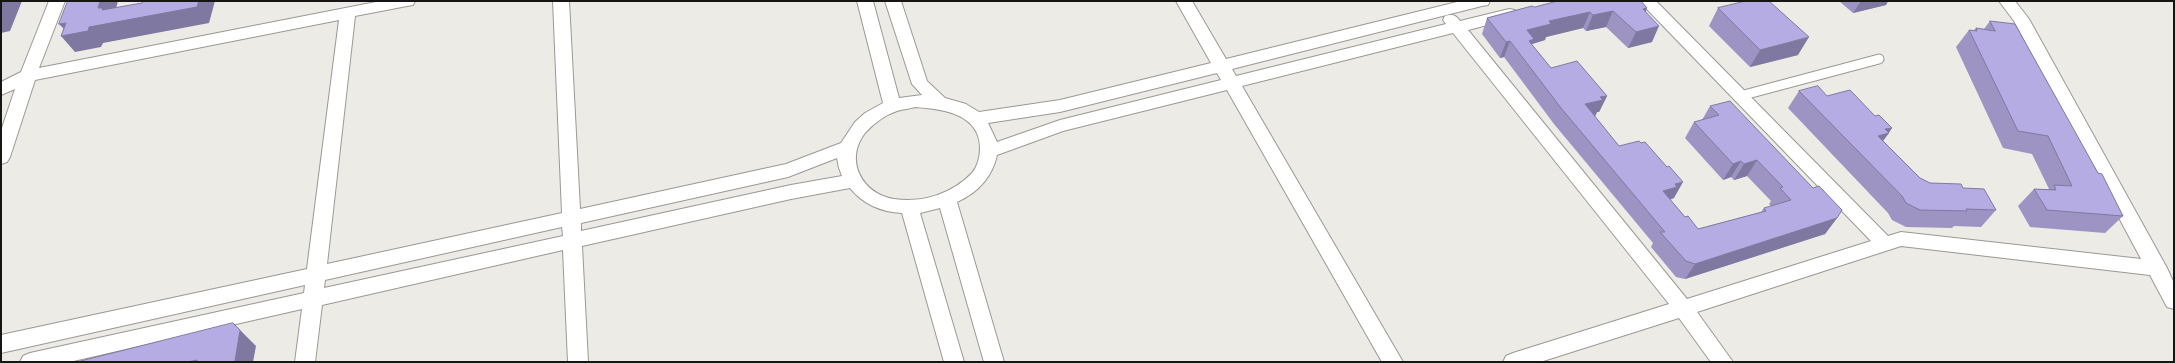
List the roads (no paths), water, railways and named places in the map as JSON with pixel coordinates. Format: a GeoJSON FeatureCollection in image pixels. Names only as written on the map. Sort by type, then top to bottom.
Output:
{"type":"FeatureCollection","features":[{"type":"Feature","properties":{"kind":"street"},"geometry":{"type":"LineString","coordinates":[[1,157],[28,76],[57,1]]}},
{"type":"Feature","properties":{"kind":"street"},"geometry":{"type":"LineString","coordinates":[[1,89],[28,76],[407,1]]}},
{"type":"Feature","properties":{"kind":"street"},"geometry":{"type":"LineString","coordinates":[[561,1],[578,362]]}},
{"type":"Feature","properties":{"kind":"street"},"geometry":{"type":"LineString","coordinates":[[865,1],[887,80],[892,106]]}},
{"type":"Feature","properties":{"kind":"street"},"geometry":{"type":"LineString","coordinates":[[893,1],[920,84],[939,102]]}},
{"type":"Feature","properties":{"kind":"street"},"geometry":{"type":"LineString","coordinates":[[1184,1],[1393,362]]}},
{"type":"Feature","properties":{"kind":"street"},"geometry":{"type":"LineString","coordinates":[[977,119],[1060,106],[1222,66],[1440,6],[1482,1]]}},
{"type":"Feature","properties":{"kind":"street"},"geometry":{"type":"LineString","coordinates":[[1647,1],[1885,244]]}},
{"type":"Feature","properties":{"kind":"street"},"geometry":{"type":"LineString","coordinates":[[2007,1],[2021,19],[2157,268],[2174,302]]}},
{"type":"Feature","properties":{"kind":"street"},"geometry":{"type":"LineString","coordinates":[[1440,6],[1456,28],[1683,308],[1724,362]]}},
{"type":"Feature","properties":{"kind":"street"},"geometry":{"type":"LineString","coordinates":[[990,151],[1060,126],[1522,11]]}},
{"type":"Feature","properties":{"kind":"street"},"geometry":{"type":"LineString","coordinates":[[306,362],[318,274],[348,13]]}},
{"type":"Feature","properties":{"kind":"street"},"geometry":{"type":"LineString","coordinates":[[915,102],[939,102],[960,108],[977,119],[987,134],[990,151],[987,166],[978,179],[964,191],[947,200],[929,205],[909,207],[886,204],[867,195],[853,181],[846,166],[847,148],[856,131],[871,117],[892,106],[915,102]]}},
{"type":"Feature","properties":{"kind":"street"},"geometry":{"type":"LineString","coordinates":[[1,344],[788,170],[847,148]]}},
{"type":"Feature","properties":{"kind":"street"},"geometry":{"type":"LineString","coordinates":[[30,362],[783,194],[853,181]]}},
{"type":"Feature","properties":{"kind":"street"},"geometry":{"type":"LineString","coordinates":[[947,200],[994,362]]}},
{"type":"Feature","properties":{"kind":"street"},"geometry":{"type":"LineString","coordinates":[[909,207],[954,362]]}},
{"type":"Feature","properties":{"kind":"street"},"geometry":{"type":"LineString","coordinates":[[1513,362],[1901,239],[2157,268]]}},
{"type":"Feature","properties":{"kind":"lane"},"geometry":{"type":"LineString","coordinates":[[1740,96],[1879,59]]}}]}
